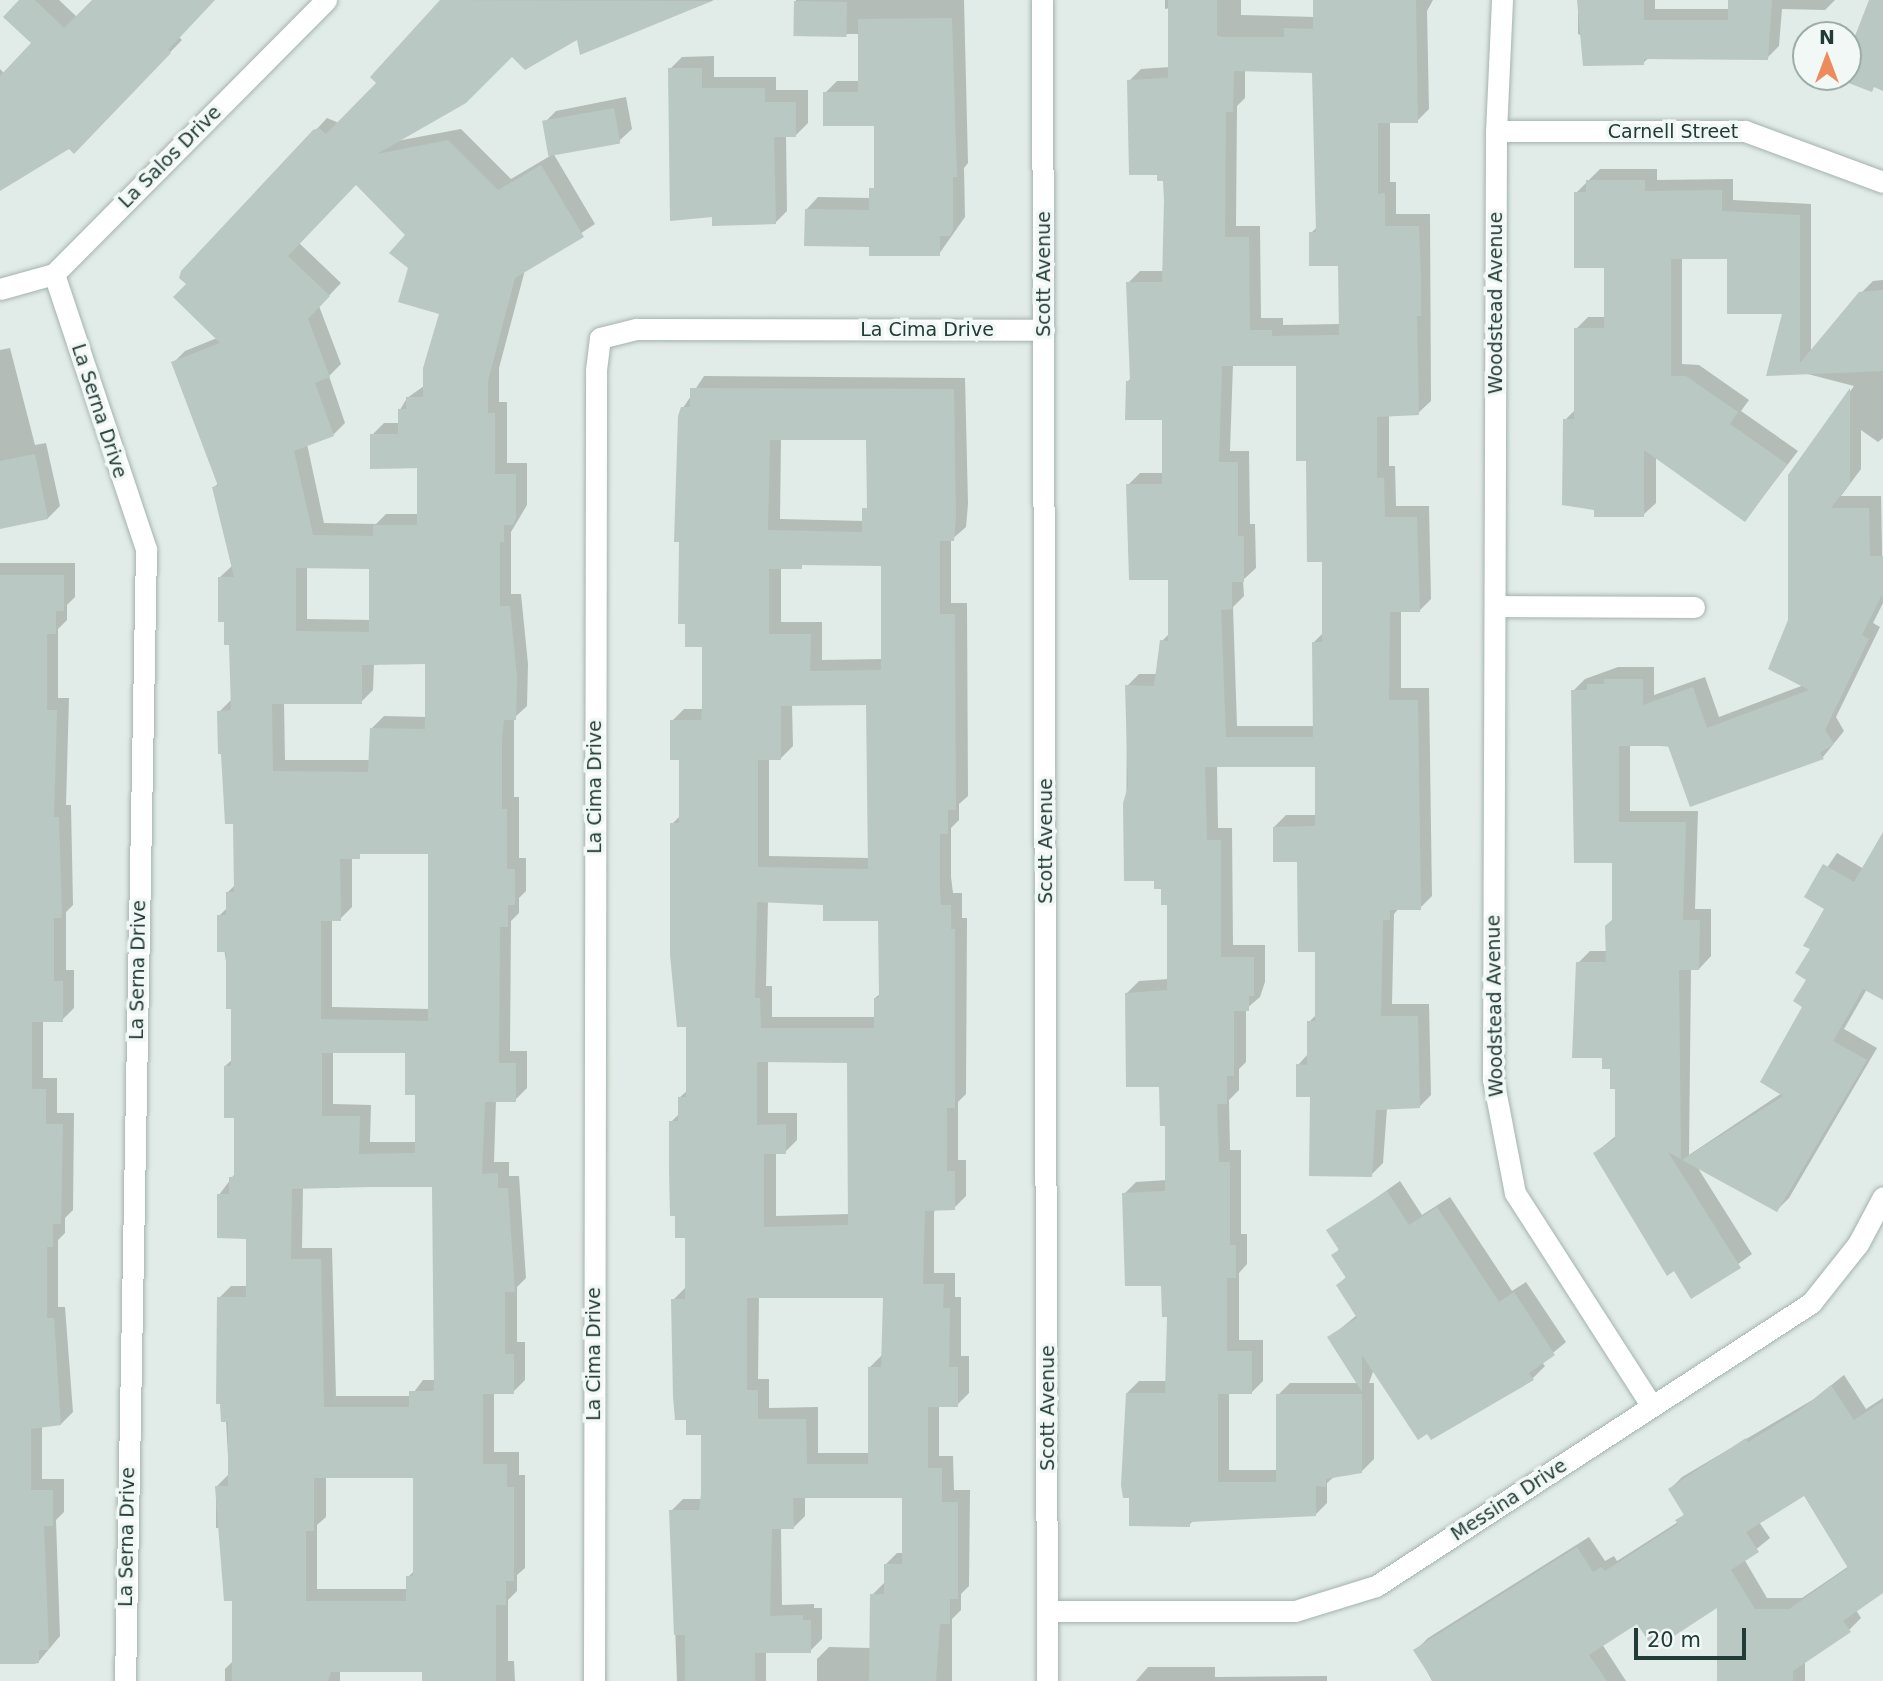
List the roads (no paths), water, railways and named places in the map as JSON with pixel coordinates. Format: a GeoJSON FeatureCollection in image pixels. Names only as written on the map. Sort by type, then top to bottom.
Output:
{"type":"FeatureCollection","features":[{"type":"Feature","properties":{"kind":"street","name":"La Salos Drive"},"geometry":{"type":"LineString","coordinates":[[0,289],[54,274],[327,0]]}},
{"type":"Feature","properties":{"kind":"street","name":"Scott Avenue"},"geometry":{"type":"LineString","coordinates":[[1042,0],[1049,1611],[1047,1681]]}},
{"type":"Feature","properties":{"kind":"street","name":"Woodstead Avenue"},"geometry":{"type":"LineString","coordinates":[[1502,0],[1496,131],[1493,1079],[1505,1156],[1515,1193],[1652,1406]]}},
{"type":"Feature","properties":{"kind":"street","name":"Carnell Street"},"geometry":{"type":"LineString","coordinates":[[1496,131],[1745,131],[1883,183]]}},
{"type":"Feature","properties":{"kind":"street","name":"La Serna Drive"},"geometry":{"type":"LineString","coordinates":[[54,274],[146,549],[125,1681]]}},
{"type":"Feature","properties":{"kind":"street","name":"La Cima Drive"},"geometry":{"type":"LineString","coordinates":[[594,1681],[596,370],[600,338],[637,329],[1044,330]]}},
{"type":"Feature","properties":{"kind":"street"},"geometry":{"type":"LineString","coordinates":[[1495,606],[1694,607]]}},
{"type":"Feature","properties":{"kind":"street","name":"Messina Drive"},"geometry":{"type":"LineString","coordinates":[[1049,1611],[1295,1611],[1376,1586],[1811,1303],[1858,1244],[1883,1197]]}}]}
